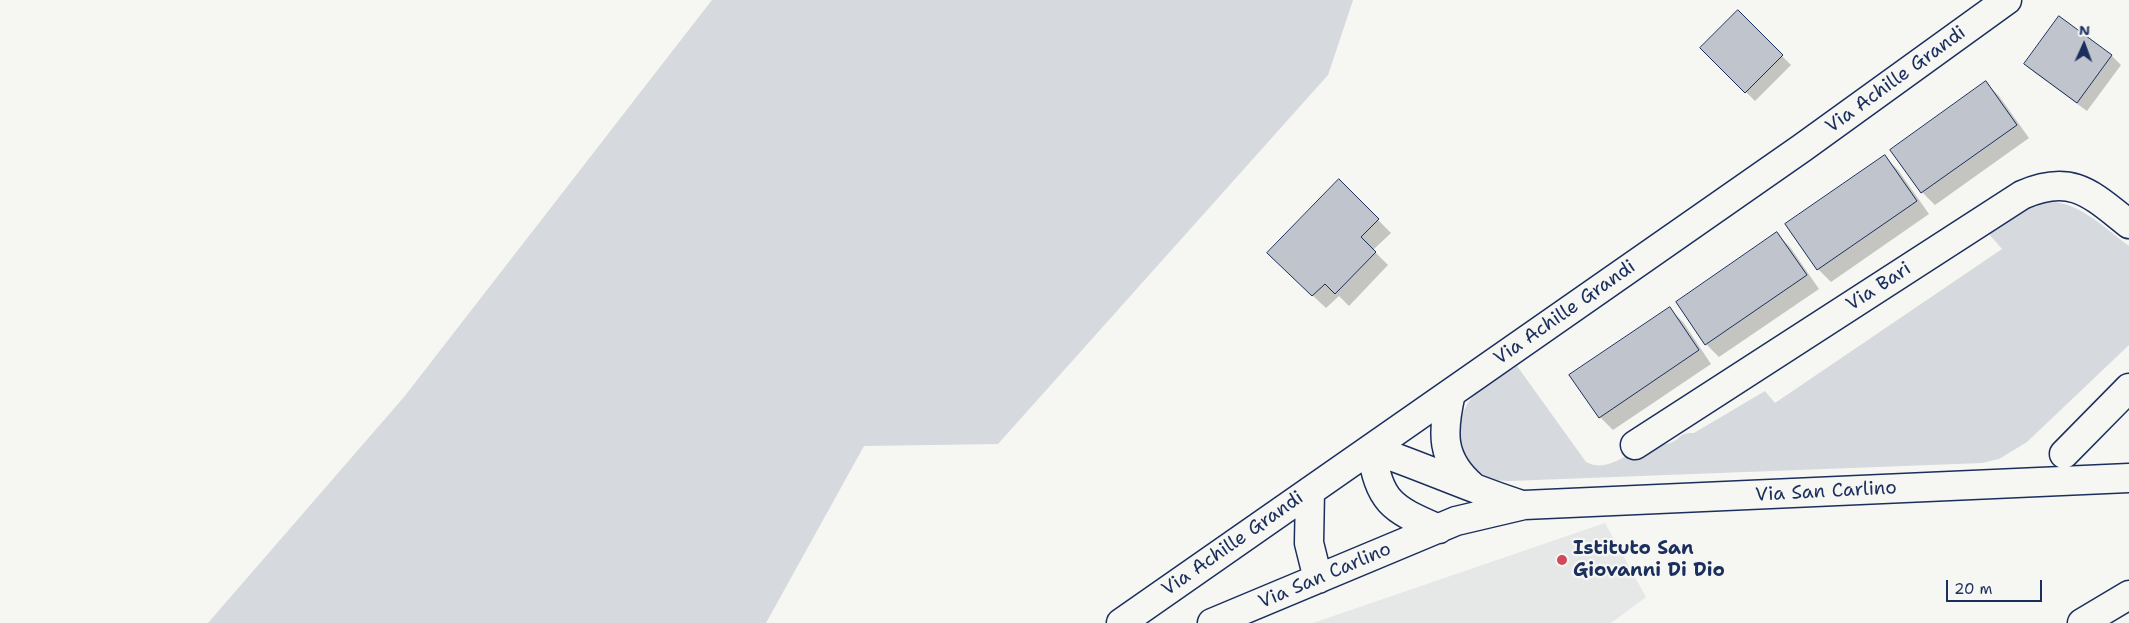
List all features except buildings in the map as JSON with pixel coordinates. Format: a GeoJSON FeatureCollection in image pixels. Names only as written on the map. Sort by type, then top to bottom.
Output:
{"type":"FeatureCollection","features":[{"type":"Feature","properties":{"kind":"street","name":"Via Achille Grandi"},"geometry":{"type":"LineString","coordinates":[[1121,623],[1802,148],[2007,0]]}},
{"type":"Feature","properties":{"kind":"street","name":"Via Bari"},"geometry":{"type":"LineString","coordinates":[[1635,445],[2022,195],[2047,187],[2072,187],[2092,194],[2129,224]]}},
{"type":"Feature","properties":{"kind":"street"},"geometry":{"type":"LineString","coordinates":[[2064,454],[2129,388]]}},
{"type":"Feature","properties":{"kind":"street","name":"Via San Carlino"},"geometry":{"type":"LineString","coordinates":[[1450,392],[1446,421],[1446,450],[1461,476],[1476,490]]}},
{"type":"Feature","properties":{"kind":"street","name":"Via San Carlino"},"geometry":{"type":"LineString","coordinates":[[1371,449],[1476,490],[1524,505]]}},
{"type":"Feature","properties":{"kind":"street"},"geometry":{"type":"LineString","coordinates":[[1371,449],[1376,474],[1386,498],[1402,513],[1438,529]]}},
{"type":"Feature","properties":{"kind":"street","name":"Via San Carlino"},"geometry":{"type":"LineString","coordinates":[[1212,623],[1438,529],[1476,515],[1524,505],[2129,478]]}},
{"type":"Feature","properties":{"kind":"street"},"geometry":{"type":"LineString","coordinates":[[1310,491],[1309,543],[1318,579]]}},
{"type":"Feature","properties":{"kind":"street"},"geometry":{"type":"LineString","coordinates":[[2082,623],[2129,595]]}},
{"type":"Feature","properties":{"kind":"shaded area"},"geometry":{"type":"Polygon","coordinates":[[[712,0],[1353,0],[1328,75],[998,444],[864,446],[766,623],[208,623],[404,397],[712,0]]]}},
{"type":"Feature","properties":{"kind":"shaded area"},"geometry":{"type":"Polygon","coordinates":[[[2042,201],[2067,205],[2078,210],[2129,246],[2129,345],[2027,442],[1999,459],[1982,463],[1509,481],[1492,479],[1476,471],[1465,456],[1460,437],[1460,427],[1465,408],[1479,390],[1517,366],[1586,462],[1594,465],[1610,464],[1647,445],[1667,444],[1682,435],[1694,433],[1765,391],[1775,403],[2002,249],[1989,234],[2026,206],[2042,201]]]}},
{"type":"Feature","properties":{"kind":"shaded area","name":"Istituto San Giovanni Di Dio"},"geometry":{"type":"Polygon","coordinates":[[[1605,523],[1646,597],[1611,623],[1313,623],[1605,523]]]}},
{"type":"Feature","properties":{"kind":"place","name":"Istituto San Giovanni Di Dio"},"geometry":{"type":"Point","coordinates":[1562,560]}}]}
